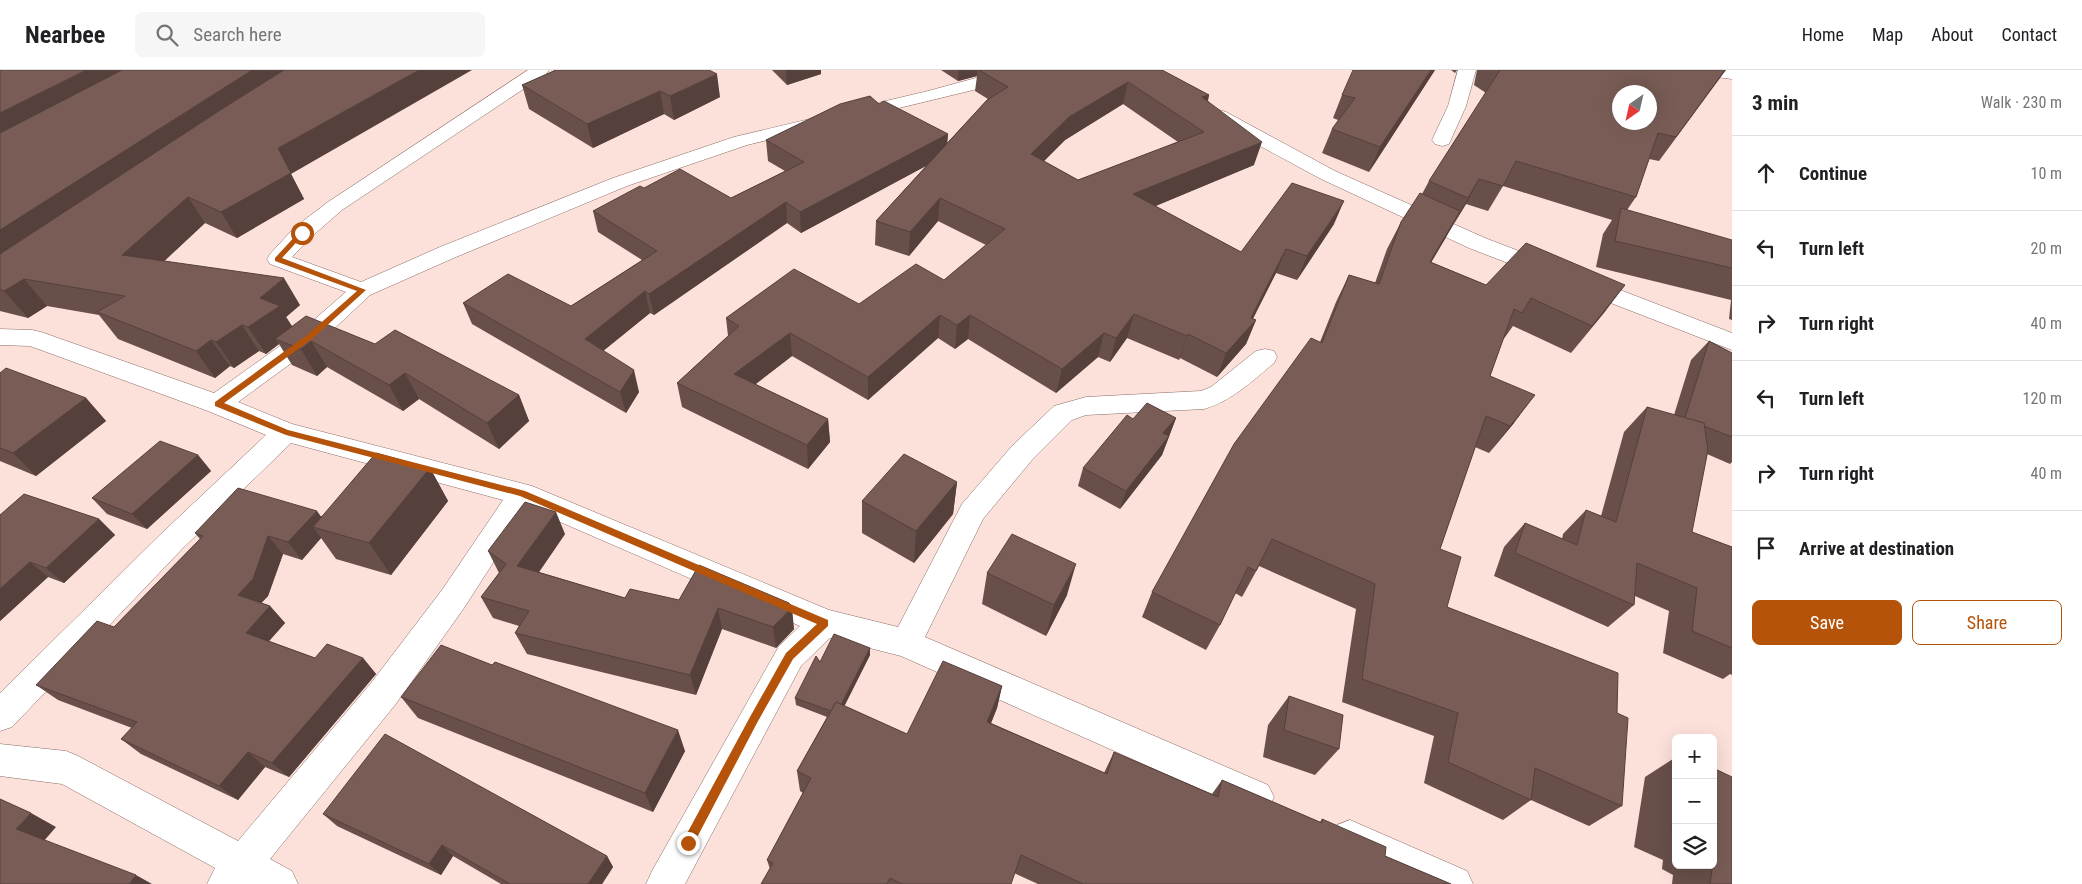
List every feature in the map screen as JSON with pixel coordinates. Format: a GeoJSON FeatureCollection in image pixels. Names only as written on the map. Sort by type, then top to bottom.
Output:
{"type":"FeatureCollection","features":[{"type":"Feature","properties":{"kind":"street"},"geometry":{"type":"LineString","coordinates":[[362,290],[278,259],[302,233],[335,206],[540,70]]}},
{"type":"Feature","properties":{"kind":"street"},"geometry":{"type":"LineString","coordinates":[[218,404],[310,337],[362,290],[448,252],[620,182],[677,162],[741,142],[1000,78],[1022,70]]}},
{"type":"Feature","properties":{"kind":"street"},"geometry":{"type":"LineString","coordinates":[[1442,140],[1457,106],[1467,70]]}},
{"type":"Feature","properties":{"kind":"street"},"geometry":{"type":"LineString","coordinates":[[1699,70],[1732,74]]}},
{"type":"Feature","properties":{"kind":"street"},"geometry":{"type":"LineString","coordinates":[[1204,108],[1328,175],[1477,243],[1732,342]]}},
{"type":"Feature","properties":{"kind":"street"},"geometry":{"type":"LineString","coordinates":[[0,337],[32,338],[218,404],[286,432],[522,494],[825,623],[906,644],[1281,808]]}},
{"type":"Feature","properties":{"kind":"street"},"geometry":{"type":"LineString","coordinates":[[906,644],[972,512],[1022,453],[1062,414],[1086,406],[1204,400],[1220,392],[1265,357]]}},
{"type":"Feature","properties":{"kind":"street"},"geometry":{"type":"LineString","coordinates":[[0,716],[173,540],[286,432]]}},
{"type":"Feature","properties":{"kind":"street"},"geometry":{"type":"LineString","coordinates":[[234,874],[382,694],[453,600],[522,494]]}},
{"type":"Feature","properties":{"kind":"street"},"geometry":{"type":"LineString","coordinates":[[665,884],[790,656],[825,623]]}},
{"type":"Feature","properties":{"kind":"street"},"geometry":{"type":"LineString","coordinates":[[0,760],[66,768],[137,805],[234,874],[278,884]]}},
{"type":"Feature","properties":{"kind":"street"},"geometry":{"type":"LineString","coordinates":[[1326,828],[1454,884]]}},
{"type":"Feature","properties":{"kind":"building"},"geometry":{"type":"Polygon","coordinates":[[[0,70],[86,70],[0,113],[0,70]]]}},
{"type":"Feature","properties":{"kind":"building"},"geometry":{"type":"Polygon","coordinates":[[[122,70],[252,70],[0,230],[0,133],[122,70]]]}},
{"type":"Feature","properties":{"kind":"building"},"geometry":{"type":"Polygon","coordinates":[[[284,70],[419,70],[278,148],[291,173],[221,212],[188,197],[122,255],[284,278],[260,298],[280,306],[248,327],[242,325],[216,342],[211,340],[196,351],[97,312],[125,296],[24,279],[4,291],[0,290],[0,254],[284,70]]]}},
{"type":"Feature","properties":{"kind":"building"},"geometry":{"type":"Polygon","coordinates":[[[556,70],[709,70],[717,74],[670,96],[660,91],[587,124],[522,85],[556,70]]]}},
{"type":"Feature","properties":{"kind":"building"},"geometry":{"type":"Polygon","coordinates":[[[979,70],[1162,70],[1209,95],[1202,97],[1262,142],[1133,194],[1241,252],[1292,183],[1344,201],[1307,256],[1286,249],[1251,318],[1256,320],[1226,353],[1188,334],[1187,336],[1134,314],[1116,338],[1104,333],[1062,369],[970,315],[957,325],[940,315],[868,377],[790,333],[734,374],[828,419],[807,445],[677,383],[739,326],[726,318],[794,269],[859,304],[916,264],[944,280],[1005,229],[940,198],[910,232],[876,221],[987,100],[1008,87],[979,70]],[[1128,82],[1069,117],[1031,154],[1078,180],[1204,132],[1128,82]]]}},
{"type":"Feature","properties":{"kind":"building"},"geometry":{"type":"Polygon","coordinates":[[[1353,70],[1431,70],[1380,147],[1332,129],[1355,98],[1342,95],[1353,70]]]}},
{"type":"Feature","properties":{"kind":"building"},"geometry":{"type":"Polygon","coordinates":[[[1500,70],[1725,70],[1676,137],[1658,133],[1636,197],[1516,161],[1503,186],[1479,179],[1468,198],[1429,181],[1500,70]]]}},
{"type":"Feature","properties":{"kind":"building"},"geometry":{"type":"Polygon","coordinates":[[[870,96],[879,104],[884,101],[948,134],[800,212],[786,202],[649,294],[645,291],[585,339],[634,370],[620,392],[463,303],[508,274],[571,306],[657,251],[593,211],[640,186],[644,188],[680,169],[731,198],[804,162],[766,140],[840,104],[870,96]]]}},
{"type":"Feature","properties":{"kind":"building"},"geometry":{"type":"Polygon","coordinates":[[[1420,193],[1460,211],[1430,262],[1486,285],[1526,243],[1625,285],[1592,326],[1531,298],[1522,313],[1514,309],[1490,376],[1535,395],[1510,426],[1486,416],[1440,549],[1461,557],[1447,607],[1618,673],[1617,713],[1628,718],[1622,806],[1535,768],[1531,800],[1448,762],[1458,713],[1362,679],[1375,584],[1272,539],[1256,571],[1248,567],[1220,625],[1152,592],[1234,444],[1311,338],[1322,343],[1349,275],[1379,284],[1401,222],[1420,193]]]}},
{"type":"Feature","properties":{"kind":"building"},"geometry":{"type":"Polygon","coordinates":[[[1621,208],[1732,240],[1732,268],[1615,241],[1621,208]]]}},
{"type":"Feature","properties":{"kind":"building"},"geometry":{"type":"Polygon","coordinates":[[[306,316],[375,344],[395,330],[519,395],[487,423],[405,373],[389,385],[311,341],[301,349],[275,339],[306,316]]]}},
{"type":"Feature","properties":{"kind":"building"},"geometry":{"type":"Polygon","coordinates":[[[1709,341],[1732,353],[1732,437],[1704,426],[1704,423],[1685,418],[1709,341]]]}},
{"type":"Feature","properties":{"kind":"building"},"geometry":{"type":"Polygon","coordinates":[[[6,368],[86,398],[13,453],[0,448],[0,373],[6,368]]]}},
{"type":"Feature","properties":{"kind":"building"},"geometry":{"type":"Polygon","coordinates":[[[1147,403],[1176,418],[1163,433],[1169,436],[1126,491],[1083,468],[1127,415],[1133,419],[1147,403]]]}},
{"type":"Feature","properties":{"kind":"building"},"geometry":{"type":"Polygon","coordinates":[[[1647,407],[1704,423],[1708,450],[1692,532],[1732,547],[1732,648],[1692,631],[1697,588],[1637,563],[1634,605],[1515,553],[1525,523],[1577,545],[1586,510],[1616,522],[1647,407]]]}},
{"type":"Feature","properties":{"kind":"building"},"geometry":{"type":"Polygon","coordinates":[[[160,441],[198,455],[132,514],[92,498],[160,441]]]}},
{"type":"Feature","properties":{"kind":"building"},"geometry":{"type":"Polygon","coordinates":[[[376,453],[430,468],[369,543],[313,527],[376,453]]]}},
{"type":"Feature","properties":{"kind":"building"},"geometry":{"type":"Polygon","coordinates":[[[904,454],[957,482],[916,531],[862,501],[904,454]]]}},
{"type":"Feature","properties":{"kind":"building"},"geometry":{"type":"Polygon","coordinates":[[[238,488],[317,511],[288,542],[268,536],[253,579],[238,595],[270,606],[246,633],[315,658],[327,644],[363,658],[272,763],[248,752],[219,786],[121,739],[137,722],[36,685],[97,621],[114,627],[203,536],[195,533],[238,488]]]}},
{"type":"Feature","properties":{"kind":"building"},"geometry":{"type":"Polygon","coordinates":[[[24,494],[99,519],[46,568],[30,562],[0,589],[0,515],[24,494]]]}},
{"type":"Feature","properties":{"kind":"building"},"geometry":{"type":"Polygon","coordinates":[[[525,502],[556,512],[517,566],[625,598],[630,589],[679,600],[699,565],[789,603],[792,607],[773,627],[718,608],[690,675],[515,633],[529,611],[481,597],[506,564],[488,551],[525,502]]]}},
{"type":"Feature","properties":{"kind":"building"},"geometry":{"type":"Polygon","coordinates":[[[1012,534],[1076,564],[1054,605],[987,573],[1012,534]]]}},
{"type":"Feature","properties":{"kind":"building"},"geometry":{"type":"Polygon","coordinates":[[[834,634],[870,648],[841,705],[836,702],[831,711],[795,698],[816,656],[820,662],[834,634]]]}},
{"type":"Feature","properties":{"kind":"building"},"geometry":{"type":"Polygon","coordinates":[[[441,645],[492,665],[495,662],[678,730],[645,793],[401,697],[441,645]]]}},
{"type":"Feature","properties":{"kind":"building"},"geometry":{"type":"Polygon","coordinates":[[[943,661],[1002,686],[987,722],[1107,774],[1114,752],[1218,797],[1222,780],[1322,823],[1322,819],[1386,847],[1385,856],[1451,884],[1083,884],[1021,855],[1011,884],[902,884],[890,878],[887,884],[761,884],[773,863],[767,860],[811,778],[797,771],[836,702],[907,734],[943,661]]]}},
{"type":"Feature","properties":{"kind":"building"},"geometry":{"type":"Polygon","coordinates":[[[1289,696],[1343,715],[1339,749],[1284,730],[1289,696]]]}},
{"type":"Feature","properties":{"kind":"building"},"geometry":{"type":"Polygon","coordinates":[[[385,734],[607,856],[588,884],[510,884],[442,845],[429,864],[323,814],[385,734]]]}},
{"type":"Feature","properties":{"kind":"building"},"geometry":{"type":"Polygon","coordinates":[[[1717,770],[1732,777],[1732,884],[1710,884],[1712,869],[1717,869],[1717,770]]]}},
{"type":"Feature","properties":{"kind":"building"},"geometry":{"type":"Polygon","coordinates":[[[0,799],[31,813],[16,829],[136,875],[129,884],[0,884],[0,799]]]}},
{"type":"Feature","properties":{"kind":"route"},"geometry":{"type":"LineString","coordinates":[[302,233],[278,259],[362,290],[310,337],[218,404],[286,432],[522,494],[825,623],[790,656],[753,720],[688,843]]}}]}
